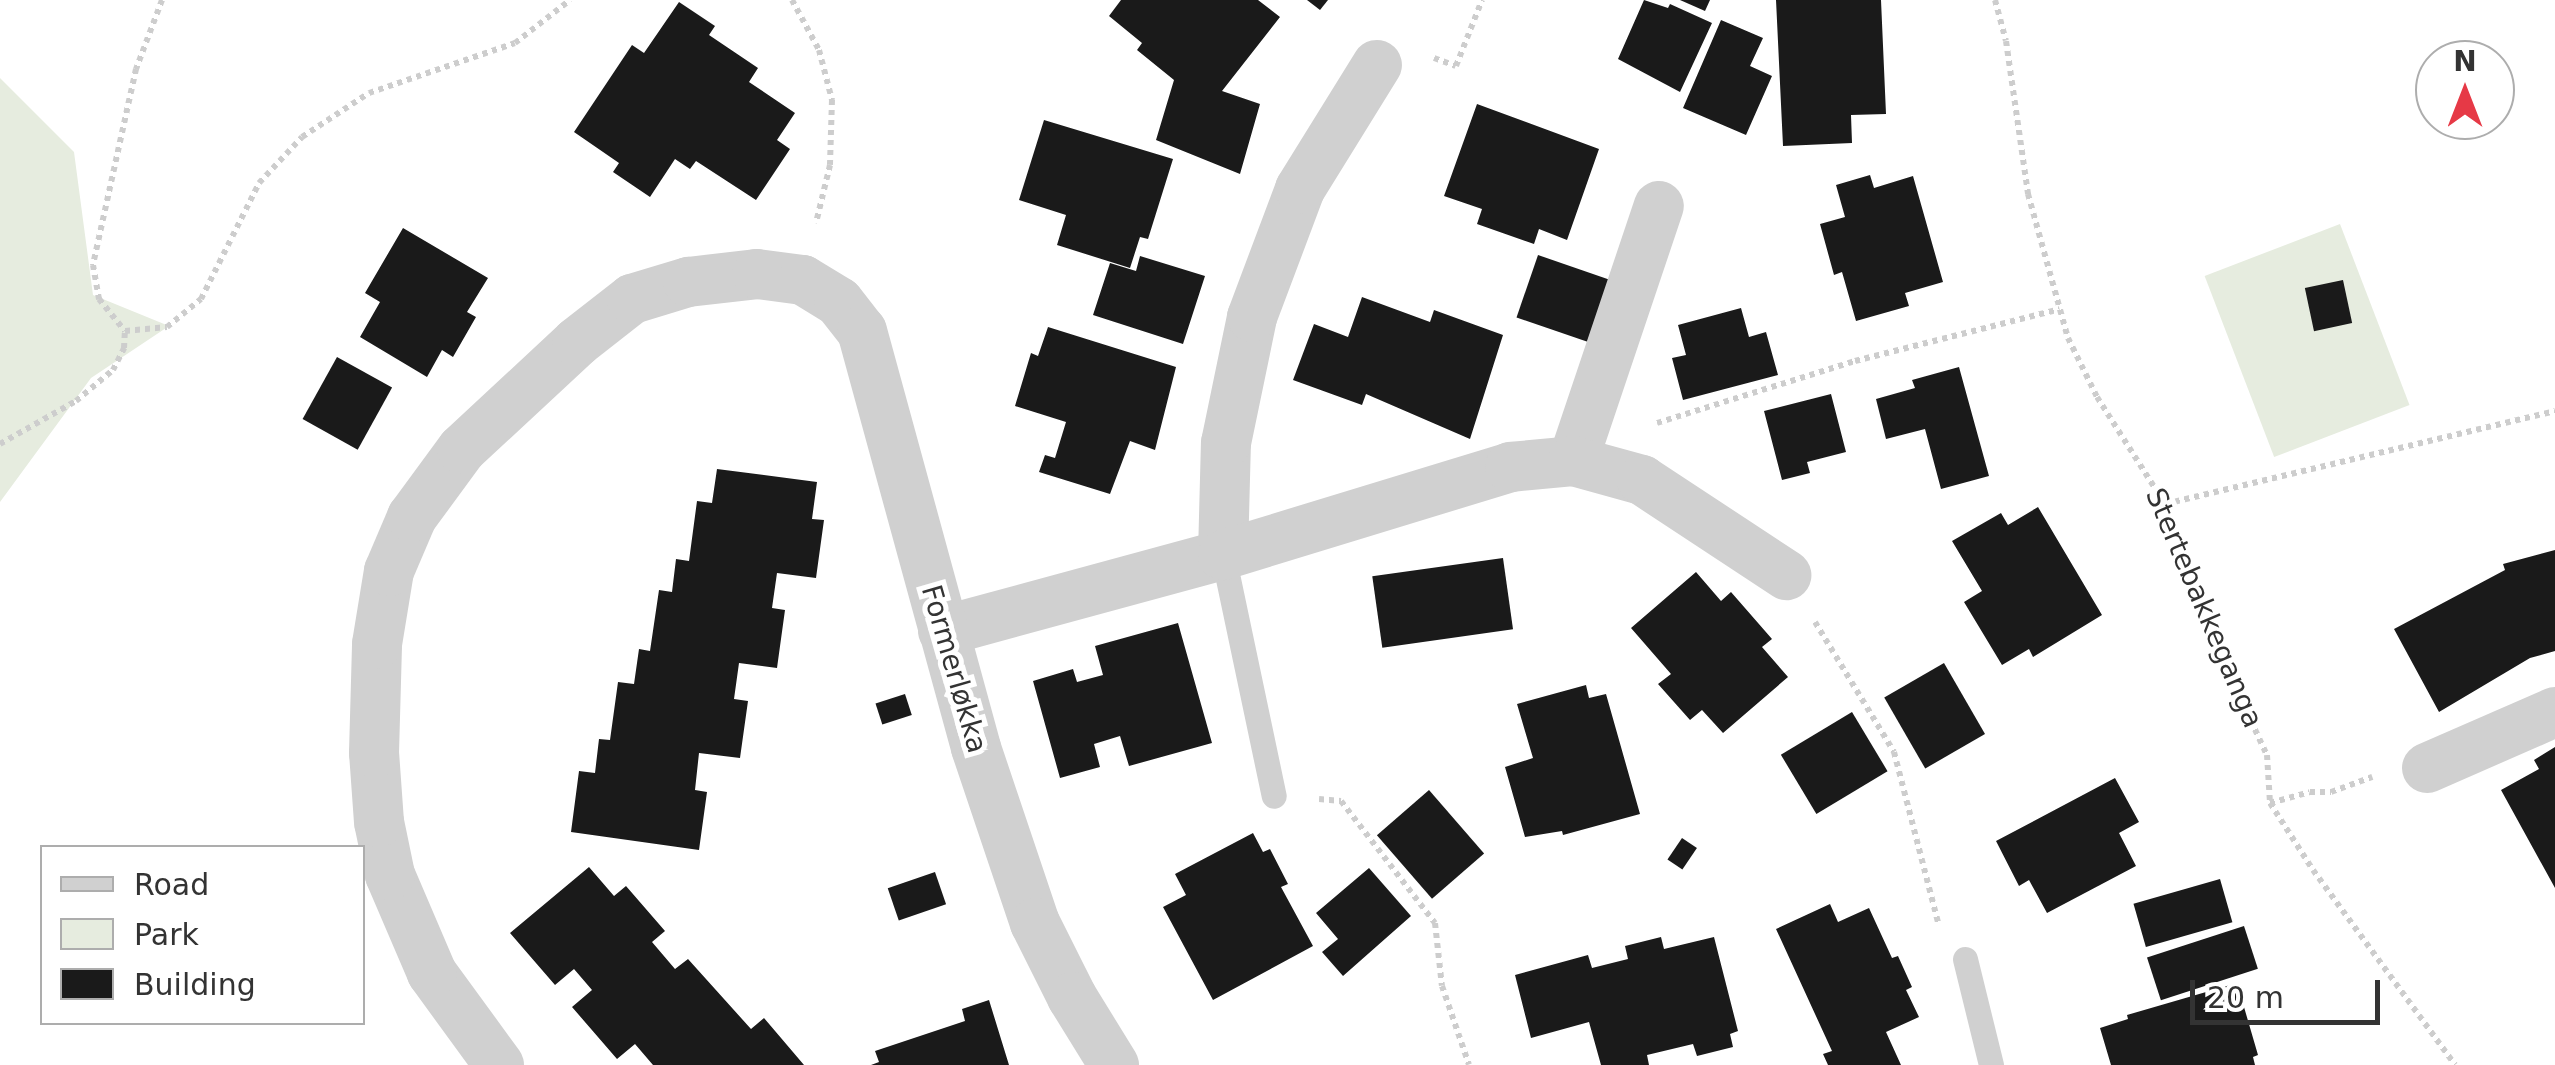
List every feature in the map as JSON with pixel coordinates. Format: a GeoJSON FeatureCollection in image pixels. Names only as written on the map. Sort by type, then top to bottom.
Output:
{"type":"FeatureCollection","features":[{"type":"Feature","properties":{"kind":"street"},"geometry":{"type":"LineString","coordinates":[[1223,555],[1226,442],[1252,318],[1300,189],[1377,65]]}},
{"type":"Feature","properties":{"kind":"street"},"geometry":{"type":"LineString","coordinates":[[1573,460],[1659,206]]}},
{"type":"Feature","properties":{"kind":"street"},"geometry":{"type":"LineString","coordinates":[[500,1065],[432,973],[390,875],[379,822],[374,753],[377,644],[389,571],[412,517],[462,449],[576,342],[632,300],[688,282],[757,274],[803,280]]}},
{"type":"Feature","properties":{"kind":"street","name":"Formerløkka"},"geometry":{"type":"LineString","coordinates":[[803,280],[840,302],[862,331],[976,748],[1035,923],[1114,1065]]}},
{"type":"Feature","properties":{"kind":"street"},"geometry":{"type":"LineString","coordinates":[[943,631],[1223,555],[1510,467],[1573,460],[1642,480],[1786,575]]}},
{"type":"Feature","properties":{"kind":"street"},"geometry":{"type":"LineString","coordinates":[[2427,768],[2555,712]]}},
{"type":"Feature","properties":{"kind":"lane"},"geometry":{"type":"LineString","coordinates":[[1223,555],[1274,796]]}},
{"type":"Feature","properties":{"kind":"lane"},"geometry":{"type":"LineString","coordinates":[[1965,959],[1992,1065]]}},
{"type":"Feature","properties":{"kind":"path"},"geometry":{"type":"LineString","coordinates":[[126,331],[99,300],[93,266],[136,69],[162,0]]}},
{"type":"Feature","properties":{"kind":"path"},"geometry":{"type":"LineString","coordinates":[[126,331],[167,327],[201,300],[259,183],[302,137],[369,93],[516,43],[570,0]]}},
{"type":"Feature","properties":{"kind":"path"},"geometry":{"type":"LineString","coordinates":[[792,0],[819,50],[832,100],[830,165],[803,280]]}},
{"type":"Feature","properties":{"kind":"path"},"geometry":{"type":"LineString","coordinates":[[1377,65],[1399,46],[1456,66],[1482,0]]}},
{"type":"Feature","properties":{"kind":"path","name":"Stertebakkeganga"},"geometry":{"type":"LineString","coordinates":[[1995,0],[2006,41],[2028,194],[2060,309],[2097,397],[2165,504],[2171,535],[2217,648],[2267,755],[2270,803]]}},
{"type":"Feature","properties":{"kind":"path"},"geometry":{"type":"LineString","coordinates":[[1573,460],[1640,429],[1837,366],[2060,309]]}},
{"type":"Feature","properties":{"kind":"path"},"geometry":{"type":"LineString","coordinates":[[0,444],[76,401],[113,370],[126,331]]}},
{"type":"Feature","properties":{"kind":"path"},"geometry":{"type":"LineString","coordinates":[[2165,504],[2555,411]]}},
{"type":"Feature","properties":{"kind":"path"},"geometry":{"type":"LineString","coordinates":[[1786,575],[1894,752],[1940,929],[1965,959]]}},
{"type":"Feature","properties":{"kind":"path"},"geometry":{"type":"LineString","coordinates":[[2427,768],[2364,778],[2331,792],[2310,792],[2270,803],[2456,1065]]}},
{"type":"Feature","properties":{"kind":"path"},"geometry":{"type":"LineString","coordinates":[[1274,796],[1342,801],[1435,923],[1442,986],[1469,1065]]}},
{"type":"Feature","properties":{"kind":"green space"},"geometry":{"type":"Polygon","coordinates":[[[0,78],[74,152],[93,295],[169,326],[91,378],[0,502],[0,78]]]}},
{"type":"Feature","properties":{"kind":"green space"},"geometry":{"type":"Polygon","coordinates":[[[2340,224],[2410,405],[2274,457],[2205,276],[2340,224]]]}},
{"type":"Feature","properties":{"kind":"building"},"geometry":{"type":"Polygon","coordinates":[[[1121,0],[1258,0],[1280,17],[1222,91],[1260,104],[1240,174],[1156,140],[1174,80],[1137,50],[1142,43],[1109,16],[1121,0]]]}},
{"type":"Feature","properties":{"kind":"building"},"geometry":{"type":"Polygon","coordinates":[[[1307,0],[1328,0],[1320,10],[1307,0]]]}},
{"type":"Feature","properties":{"kind":"building"},"geometry":{"type":"Polygon","coordinates":[[[1644,0],[1668,8],[1670,4],[1712,23],[1680,92],[1618,59],[1644,0]]]}},
{"type":"Feature","properties":{"kind":"building"},"geometry":{"type":"Polygon","coordinates":[[[1680,0],[1710,0],[1705,11],[1680,0]]]}},
{"type":"Feature","properties":{"kind":"building"},"geometry":{"type":"Polygon","coordinates":[[[1776,0],[1881,0],[1886,114],[1851,115],[1852,143],[1783,146],[1776,0]]]}},
{"type":"Feature","properties":{"kind":"building"},"geometry":{"type":"Polygon","coordinates":[[[679,2],[715,26],[709,35],[758,68],[749,82],[795,113],[777,140],[790,149],[756,200],[696,161],[690,169],[675,159],[650,197],[613,172],[619,163],[574,132],[632,45],[644,53],[679,2]]]}},
{"type":"Feature","properties":{"kind":"building"},"geometry":{"type":"Polygon","coordinates":[[[1721,20],[1763,38],[1750,66],[1772,76],[1746,135],[1683,108],[1721,20]]]}},
{"type":"Feature","properties":{"kind":"building"},"geometry":{"type":"Polygon","coordinates":[[[1477,104],[1599,149],[1567,240],[1539,229],[1534,244],[1477,224],[1482,209],[1444,196],[1477,104]]]}},
{"type":"Feature","properties":{"kind":"building"},"geometry":{"type":"Polygon","coordinates":[[[1044,120],[1173,159],[1148,239],[1140,237],[1130,268],[1057,245],[1066,215],[1019,200],[1044,120]]]}},
{"type":"Feature","properties":{"kind":"building"},"geometry":{"type":"Polygon","coordinates":[[[1870,175],[1874,188],[1913,176],[1943,282],[1905,293],[1909,306],[1856,321],[1842,272],[1834,275],[1820,224],[1845,217],[1836,185],[1870,175]]]}},
{"type":"Feature","properties":{"kind":"building"},"geometry":{"type":"Polygon","coordinates":[[[403,228],[488,278],[467,312],[476,317],[453,357],[442,350],[427,377],[360,337],[380,302],[365,293],[403,228]]]}},
{"type":"Feature","properties":{"kind":"building"},"geometry":{"type":"Polygon","coordinates":[[[1538,255],[1609,279],[1587,342],[1517,317],[1538,255]]]}},
{"type":"Feature","properties":{"kind":"building"},"geometry":{"type":"Polygon","coordinates":[[[1140,256],[1205,276],[1183,344],[1093,315],[1110,263],[1136,271],[1140,256]]]}},
{"type":"Feature","properties":{"kind":"building"},"geometry":{"type":"Polygon","coordinates":[[[2343,280],[2352,323],[2314,331],[2305,288],[2343,280]]]}},
{"type":"Feature","properties":{"kind":"building"},"geometry":{"type":"Polygon","coordinates":[[[1362,297],[1430,322],[1434,310],[1503,335],[1470,439],[1366,394],[1362,405],[1293,380],[1314,324],[1348,337],[1362,297]]]}},
{"type":"Feature","properties":{"kind":"building"},"geometry":{"type":"Polygon","coordinates":[[[1741,308],[1749,337],[1766,332],[1778,375],[1683,400],[1672,358],[1686,355],[1678,325],[1741,308]]]}},
{"type":"Feature","properties":{"kind":"building"},"geometry":{"type":"Polygon","coordinates":[[[1048,327],[1176,367],[1155,450],[1130,441],[1110,494],[1039,472],[1045,455],[1055,458],[1066,422],[1015,406],[1031,353],[1038,356],[1048,327]]]}},
{"type":"Feature","properties":{"kind":"building"},"geometry":{"type":"Polygon","coordinates":[[[337,357],[392,388],[358,450],[303,419],[337,357]]]}},
{"type":"Feature","properties":{"kind":"building"},"geometry":{"type":"Polygon","coordinates":[[[1959,367],[1989,476],[1941,489],[1925,429],[1886,439],[1876,399],[1915,388],[1912,380],[1959,367]]]}},
{"type":"Feature","properties":{"kind":"building"},"geometry":{"type":"Polygon","coordinates":[[[1831,394],[1846,452],[1807,462],[1810,473],[1782,480],[1764,411],[1831,394]]]}},
{"type":"Feature","properties":{"kind":"building"},"geometry":{"type":"Polygon","coordinates":[[[717,469],[817,482],[812,519],[824,520],[816,578],[777,573],[772,608],[785,610],[777,668],[739,663],[734,699],[748,701],[740,758],[699,753],[695,790],[707,792],[699,850],[571,832],[579,771],[595,773],[599,739],[610,740],[618,682],[634,684],[639,649],[650,651],[659,590],[672,592],[676,559],[689,561],[697,501],[712,503],[717,469]]]}},
{"type":"Feature","properties":{"kind":"building"},"geometry":{"type":"Polygon","coordinates":[[[2038,507],[2102,615],[2033,657],[2029,649],[2002,665],[1964,602],[1982,591],[1952,541],[2001,513],[2008,525],[2038,507]]]}},
{"type":"Feature","properties":{"kind":"building"},"geometry":{"type":"Polygon","coordinates":[[[2555,550],[2555,651],[2530,658],[2439,712],[2394,629],[2505,570],[2503,564],[2555,550]]]}},
{"type":"Feature","properties":{"kind":"building"},"geometry":{"type":"Polygon","coordinates":[[[1503,558],[1513,629],[1382,648],[1372,576],[1503,558]]]}},
{"type":"Feature","properties":{"kind":"building"},"geometry":{"type":"Polygon","coordinates":[[[1696,572],[1721,601],[1731,592],[1772,639],[1762,647],[1788,677],[1723,733],[1702,710],[1690,720],[1658,684],[1671,674],[1631,628],[1696,572]]]}},
{"type":"Feature","properties":{"kind":"building"},"geometry":{"type":"Polygon","coordinates":[[[1178,623],[1212,743],[1129,766],[1120,736],[1094,744],[1100,767],[1060,778],[1033,681],[1073,669],[1077,682],[1103,675],[1095,646],[1178,623]]]}},
{"type":"Feature","properties":{"kind":"building"},"geometry":{"type":"Polygon","coordinates":[[[1944,663],[1985,734],[1925,769],[1884,698],[1944,663]]]}},
{"type":"Feature","properties":{"kind":"building"},"geometry":{"type":"Polygon","coordinates":[[[1586,685],[1589,698],[1606,694],[1640,814],[1563,835],[1562,831],[1525,837],[1505,767],[1533,758],[1517,704],[1586,685]]]}},
{"type":"Feature","properties":{"kind":"building"},"geometry":{"type":"Polygon","coordinates":[[[905,694],[912,715],[882,725],[876,704],[905,694]]]}},
{"type":"Feature","properties":{"kind":"building"},"geometry":{"type":"Polygon","coordinates":[[[1852,712],[1888,771],[1816,814],[1781,755],[1852,712]]]}},
{"type":"Feature","properties":{"kind":"building"},"geometry":{"type":"Polygon","coordinates":[[[2555,747],[2555,888],[2501,790],[2539,769],[2534,760],[2555,747]]]}},
{"type":"Feature","properties":{"kind":"building"},"geometry":{"type":"Polygon","coordinates":[[[2115,778],[2139,822],[2119,833],[2136,866],[2047,913],[2029,880],[2019,886],[1996,841],[2115,778]]]}},
{"type":"Feature","properties":{"kind":"building"},"geometry":{"type":"Polygon","coordinates":[[[1429,790],[1484,853],[1432,899],[1377,835],[1429,790]]]}},
{"type":"Feature","properties":{"kind":"building"},"geometry":{"type":"Polygon","coordinates":[[[1253,833],[1263,852],[1270,849],[1288,884],[1281,887],[1313,946],[1213,1000],[1163,907],[1186,895],[1175,874],[1253,833]]]}},
{"type":"Feature","properties":{"kind":"building"},"geometry":{"type":"Polygon","coordinates":[[[1682,838],[1697,848],[1682,870],[1667,860],[1682,838]]]}},
{"type":"Feature","properties":{"kind":"building"},"geometry":{"type":"Polygon","coordinates":[[[589,867],[614,896],[626,886],[665,931],[652,942],[675,969],[688,959],[751,1029],[764,1018],[804,1065],[653,1065],[635,1044],[617,1059],[572,1007],[592,990],[574,969],[555,985],[510,933],[589,867]]]}},
{"type":"Feature","properties":{"kind":"building"},"geometry":{"type":"Polygon","coordinates":[[[1369,868],[1411,916],[1343,976],[1322,952],[1338,939],[1316,913],[1369,868]]]}},
{"type":"Feature","properties":{"kind":"building"},"geometry":{"type":"Polygon","coordinates":[[[935,872],[946,904],[899,920],[888,888],[935,872]]]}},
{"type":"Feature","properties":{"kind":"building"},"geometry":{"type":"Polygon","coordinates":[[[2220,879],[2232,922],[2146,947],[2133,904],[2220,879]]]}},
{"type":"Feature","properties":{"kind":"building"},"geometry":{"type":"Polygon","coordinates":[[[1830,904],[1838,922],[1869,908],[1892,958],[1898,956],[1912,987],[1906,990],[1919,1017],[1886,1032],[1901,1065],[1828,1065],[1823,1054],[1832,1051],[1776,929],[1830,904]]]}},
{"type":"Feature","properties":{"kind":"building"},"geometry":{"type":"Polygon","coordinates":[[[2244,926],[2258,969],[2161,1000],[2147,958],[2244,926]]]}},
{"type":"Feature","properties":{"kind":"building"},"geometry":{"type":"Polygon","coordinates":[[[1661,937],[1664,949],[1714,937],[1738,1031],[1730,1034],[1733,1047],[1697,1056],[1693,1044],[1647,1055],[1649,1065],[1601,1065],[1589,1022],[1531,1038],[1515,975],[1588,955],[1592,968],[1628,959],[1625,946],[1661,937]]]}},
{"type":"Feature","properties":{"kind":"building"},"geometry":{"type":"Polygon","coordinates":[[[2237,983],[2258,1055],[2253,1057],[2255,1065],[2111,1065],[2100,1028],[2128,1019],[2127,1015],[2237,983]]]}},
{"type":"Feature","properties":{"kind":"building"},"geometry":{"type":"Polygon","coordinates":[[[989,1000],[1009,1065],[871,1065],[879,1062],[875,1051],[965,1021],[962,1009],[989,1000]]]}}]}
